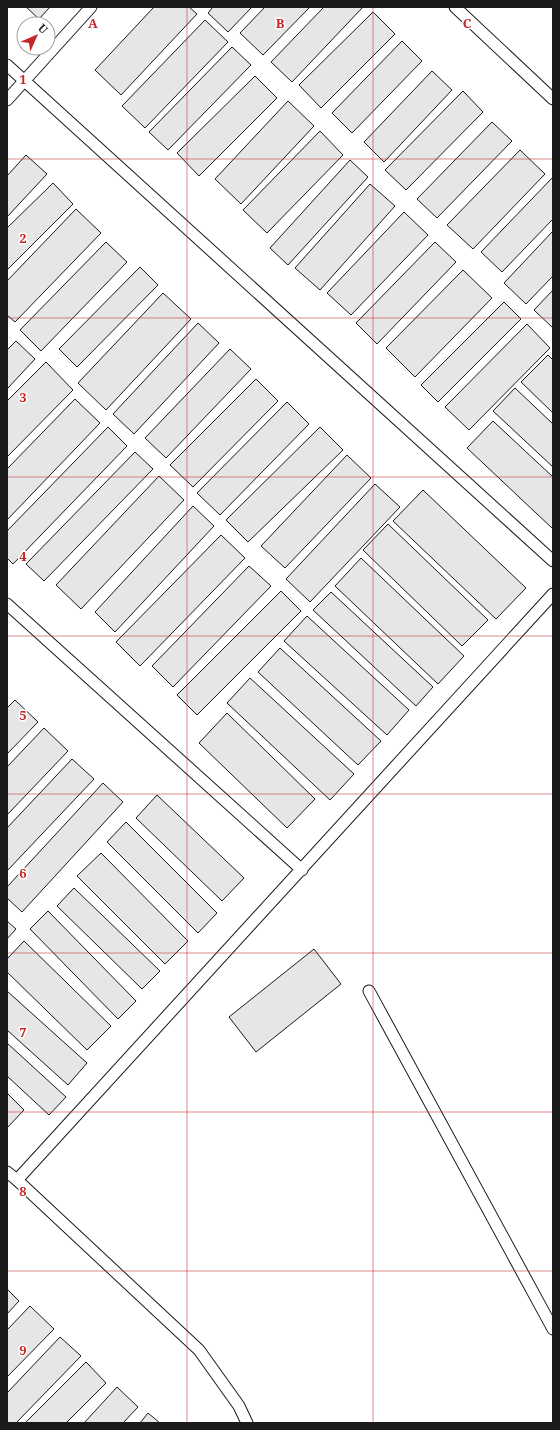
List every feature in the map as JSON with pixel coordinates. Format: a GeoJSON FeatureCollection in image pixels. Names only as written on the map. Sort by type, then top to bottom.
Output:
{"type":"FeatureCollection","features":[{"type":"Feature","properties":{"kind":"lane"},"geometry":{"type":"LineString","coordinates":[[7,100],[91,7]]}},
{"type":"Feature","properties":{"kind":"lane"},"geometry":{"type":"LineString","coordinates":[[455,7],[553,99]]}},
{"type":"Feature","properties":{"kind":"lane"},"geometry":{"type":"LineString","coordinates":[[7,65],[553,561]]}},
{"type":"Feature","properties":{"kind":"lane"},"geometry":{"type":"LineString","coordinates":[[17,1180],[553,594]]}},
{"type":"Feature","properties":{"kind":"lane"},"geometry":{"type":"LineString","coordinates":[[7,604],[302,870]]}},
{"type":"Feature","properties":{"kind":"lane"},"geometry":{"type":"LineString","coordinates":[[369,991],[553,1330]]}},
{"type":"Feature","properties":{"kind":"lane"},"geometry":{"type":"LineString","coordinates":[[7,1172],[199,1350],[239,1406],[247,1423]]}},
{"type":"Feature","properties":{"kind":"building"},"geometry":{"type":"Polygon","coordinates":[[[26,7],[50,7],[42,16],[36,16],[26,7]]]}},
{"type":"Feature","properties":{"kind":"building"},"geometry":{"type":"Polygon","coordinates":[[[154,7],[189,7],[197,14],[121,95],[95,70],[154,7]]]}},
{"type":"Feature","properties":{"kind":"building"},"geometry":{"type":"Polygon","coordinates":[[[213,7],[252,7],[228,32],[208,13],[213,7]]]}},
{"type":"Feature","properties":{"kind":"building"},"geometry":{"type":"Polygon","coordinates":[[[265,7],[310,7],[263,55],[240,33],[265,7]]]}},
{"type":"Feature","properties":{"kind":"building"},"geometry":{"type":"Polygon","coordinates":[[[324,7],[363,7],[292,82],[271,62],[324,7]]]}},
{"type":"Feature","properties":{"kind":"building"},"geometry":{"type":"Polygon","coordinates":[[[373,12],[395,34],[321,108],[299,85],[373,12]]]}},
{"type":"Feature","properties":{"kind":"building"},"geometry":{"type":"Polygon","coordinates":[[[205,20],[228,42],[145,128],[122,106],[205,20]]]}},
{"type":"Feature","properties":{"kind":"building"},"geometry":{"type":"Polygon","coordinates":[[[402,41],[422,61],[352,133],[332,113],[402,41]]]}},
{"type":"Feature","properties":{"kind":"building"},"geometry":{"type":"Polygon","coordinates":[[[232,47],[251,65],[168,150],[149,132],[232,47]]]}},
{"type":"Feature","properties":{"kind":"building"},"geometry":{"type":"Polygon","coordinates":[[[432,71],[452,90],[384,162],[364,142],[432,71]]]}},
{"type":"Feature","properties":{"kind":"building"},"geometry":{"type":"Polygon","coordinates":[[[255,76],[277,98],[199,176],[177,153],[255,76]]]}},
{"type":"Feature","properties":{"kind":"building"},"geometry":{"type":"Polygon","coordinates":[[[463,91],[483,112],[406,190],[385,170],[463,91]]]}},
{"type":"Feature","properties":{"kind":"building"},"geometry":{"type":"Polygon","coordinates":[[[288,101],[314,126],[241,204],[215,179],[288,101]]]}},
{"type":"Feature","properties":{"kind":"building"},"geometry":{"type":"Polygon","coordinates":[[[492,122],[512,141],[437,218],[417,199],[492,122]]]}},
{"type":"Feature","properties":{"kind":"building"},"geometry":{"type":"Polygon","coordinates":[[[320,131],[343,155],[267,233],[243,210],[320,131]]]}},
{"type":"Feature","properties":{"kind":"building"},"geometry":{"type":"Polygon","coordinates":[[[520,150],[545,174],[473,249],[447,225],[520,150]]]}},
{"type":"Feature","properties":{"kind":"building"},"geometry":{"type":"Polygon","coordinates":[[[26,155],[47,174],[7,217],[7,176],[26,155]]]}},
{"type":"Feature","properties":{"kind":"building"},"geometry":{"type":"Polygon","coordinates":[[[350,160],[368,177],[288,265],[270,248],[350,160]]]}},
{"type":"Feature","properties":{"kind":"building"},"geometry":{"type":"Polygon","coordinates":[[[553,177],[553,219],[502,272],[481,252],[553,177]]]}},
{"type":"Feature","properties":{"kind":"building"},"geometry":{"type":"Polygon","coordinates":[[[53,183],[73,204],[7,270],[7,228],[53,183]]]}},
{"type":"Feature","properties":{"kind":"building"},"geometry":{"type":"Polygon","coordinates":[[[370,184],[395,206],[320,290],[295,268],[370,184]]]}},
{"type":"Feature","properties":{"kind":"building"},"geometry":{"type":"Polygon","coordinates":[[[76,209],[101,233],[15,322],[7,315],[7,281],[76,209]]]}},
{"type":"Feature","properties":{"kind":"building"},"geometry":{"type":"Polygon","coordinates":[[[404,212],[428,235],[351,315],[327,293],[404,212]]]}},
{"type":"Feature","properties":{"kind":"building"},"geometry":{"type":"Polygon","coordinates":[[[553,231],[553,276],[526,304],[504,283],[553,231]]]}},
{"type":"Feature","properties":{"kind":"building"},"geometry":{"type":"Polygon","coordinates":[[[106,242],[127,262],[41,351],[20,330],[106,242]]]}},
{"type":"Feature","properties":{"kind":"building"},"geometry":{"type":"Polygon","coordinates":[[[435,242],[456,262],[377,344],[356,323],[435,242]]]}},
{"type":"Feature","properties":{"kind":"building"},"geometry":{"type":"Polygon","coordinates":[[[140,267],[158,285],[77,367],[59,349],[140,267]]]}},
{"type":"Feature","properties":{"kind":"building"},"geometry":{"type":"Polygon","coordinates":[[[463,270],[492,298],[415,377],[386,348],[463,270]]]}},
{"type":"Feature","properties":{"kind":"building"},"geometry":{"type":"Polygon","coordinates":[[[553,290],[553,328],[534,310],[553,290]]]}},
{"type":"Feature","properties":{"kind":"building"},"geometry":{"type":"Polygon","coordinates":[[[163,293],[191,319],[106,410],[78,383],[163,293]]]}},
{"type":"Feature","properties":{"kind":"building"},"geometry":{"type":"Polygon","coordinates":[[[504,302],[521,319],[438,402],[421,385],[504,302]]]}},
{"type":"Feature","properties":{"kind":"building"},"geometry":{"type":"Polygon","coordinates":[[[198,323],[219,343],[134,434],[113,414],[198,323]]]}},
{"type":"Feature","properties":{"kind":"building"},"geometry":{"type":"Polygon","coordinates":[[[527,324],[550,348],[469,430],[445,407],[527,324]]]}},
{"type":"Feature","properties":{"kind":"building"},"geometry":{"type":"Polygon","coordinates":[[[16,341],[35,359],[7,389],[7,350],[16,341]]]}},
{"type":"Feature","properties":{"kind":"building"},"geometry":{"type":"Polygon","coordinates":[[[230,349],[251,369],[166,458],[145,438],[230,349]]]}},
{"type":"Feature","properties":{"kind":"building"},"geometry":{"type":"Polygon","coordinates":[[[548,355],[553,360],[553,413],[521,382],[548,355]]]}},
{"type":"Feature","properties":{"kind":"building"},"geometry":{"type":"Polygon","coordinates":[[[46,362],[73,390],[7,457],[7,401],[46,362]]]}},
{"type":"Feature","properties":{"kind":"building"},"geometry":{"type":"Polygon","coordinates":[[[256,379],[278,401],[193,487],[170,465],[256,379]]]}},
{"type":"Feature","properties":{"kind":"building"},"geometry":{"type":"Polygon","coordinates":[[[515,388],[553,424],[553,467],[493,411],[515,388]]]}},
{"type":"Feature","properties":{"kind":"building"},"geometry":{"type":"Polygon","coordinates":[[[75,399],[100,423],[7,520],[7,469],[75,399]]]}},
{"type":"Feature","properties":{"kind":"building"},"geometry":{"type":"Polygon","coordinates":[[[287,402],[309,424],[220,515],[197,493],[287,402]]]}},
{"type":"Feature","properties":{"kind":"building"},"geometry":{"type":"Polygon","coordinates":[[[493,421],[553,477],[553,529],[467,448],[493,421]]]}},
{"type":"Feature","properties":{"kind":"building"},"geometry":{"type":"Polygon","coordinates":[[[108,427],[127,446],[13,564],[7,558],[7,531],[108,427]]]}},
{"type":"Feature","properties":{"kind":"building"},"geometry":{"type":"Polygon","coordinates":[[[320,427],[343,450],[248,542],[226,520],[320,427]]]}},
{"type":"Feature","properties":{"kind":"building"},"geometry":{"type":"Polygon","coordinates":[[[135,452],[153,469],[44,581],[26,564],[135,452]]]}},
{"type":"Feature","properties":{"kind":"building"},"geometry":{"type":"Polygon","coordinates":[[[347,455],[371,478],[285,568],[261,546],[347,455]]]}},
{"type":"Feature","properties":{"kind":"building"},"geometry":{"type":"Polygon","coordinates":[[[159,476],[184,500],[81,609],[56,585],[159,476]]]}},
{"type":"Feature","properties":{"kind":"building"},"geometry":{"type":"Polygon","coordinates":[[[375,484],[400,507],[310,602],[286,579],[375,484]]]}},
{"type":"Feature","properties":{"kind":"building"},"geometry":{"type":"Polygon","coordinates":[[[423,490],[526,588],[496,619],[393,521],[423,490]]]}},
{"type":"Feature","properties":{"kind":"building"},"geometry":{"type":"Polygon","coordinates":[[[193,506],[214,526],[115,632],[95,612],[193,506]]]}},
{"type":"Feature","properties":{"kind":"building"},"geometry":{"type":"Polygon","coordinates":[[[388,524],[488,620],[462,646],[363,550],[388,524]]]}},
{"type":"Feature","properties":{"kind":"building"},"geometry":{"type":"Polygon","coordinates":[[[221,535],[245,558],[140,666],[116,642],[221,535]]]}},
{"type":"Feature","properties":{"kind":"building"},"geometry":{"type":"Polygon","coordinates":[[[361,558],[464,656],[438,684],[335,586],[361,558]]]}},
{"type":"Feature","properties":{"kind":"building"},"geometry":{"type":"Polygon","coordinates":[[[249,566],[271,586],[173,687],[152,666],[249,566]]]}},
{"type":"Feature","properties":{"kind":"building"},"geometry":{"type":"Polygon","coordinates":[[[281,591],[301,611],[197,715],[177,695],[281,591]]]}},
{"type":"Feature","properties":{"kind":"building"},"geometry":{"type":"Polygon","coordinates":[[[331,592],[433,687],[416,706],[313,610],[331,592]]]}},
{"type":"Feature","properties":{"kind":"building"},"geometry":{"type":"Polygon","coordinates":[[[307,616],[409,710],[387,735],[284,641],[307,616]]]}},
{"type":"Feature","properties":{"kind":"building"},"geometry":{"type":"Polygon","coordinates":[[[280,648],[381,741],[358,765],[258,672],[280,648]]]}},
{"type":"Feature","properties":{"kind":"building"},"geometry":{"type":"Polygon","coordinates":[[[250,678],[354,774],[330,800],[227,703],[250,678]]]}},
{"type":"Feature","properties":{"kind":"building"},"geometry":{"type":"Polygon","coordinates":[[[15,700],[38,722],[7,754],[7,708],[15,700]]]}},
{"type":"Feature","properties":{"kind":"building"},"geometry":{"type":"Polygon","coordinates":[[[227,713],[315,799],[287,828],[199,743],[227,713]]]}},
{"type":"Feature","properties":{"kind":"building"},"geometry":{"type":"Polygon","coordinates":[[[44,728],[68,751],[7,815],[7,767],[44,728]]]}},
{"type":"Feature","properties":{"kind":"building"},"geometry":{"type":"Polygon","coordinates":[[[72,759],[94,779],[7,871],[7,828],[72,759]]]}},
{"type":"Feature","properties":{"kind":"building"},"geometry":{"type":"Polygon","coordinates":[[[103,783],[123,802],[22,912],[7,898],[7,887],[103,783]]]}},
{"type":"Feature","properties":{"kind":"building"},"geometry":{"type":"Polygon","coordinates":[[[157,795],[244,878],[222,901],[136,818],[157,795]]]}},
{"type":"Feature","properties":{"kind":"building"},"geometry":{"type":"Polygon","coordinates":[[[126,822],[217,913],[198,933],[107,842],[126,822]]]}},
{"type":"Feature","properties":{"kind":"building"},"geometry":{"type":"Polygon","coordinates":[[[101,853],[188,941],[165,964],[77,876],[101,853]]]}},
{"type":"Feature","properties":{"kind":"building"},"geometry":{"type":"Polygon","coordinates":[[[74,888],[160,971],[142,989],[57,906],[74,888]]]}},
{"type":"Feature","properties":{"kind":"building"},"geometry":{"type":"Polygon","coordinates":[[[48,911],[136,1001],[118,1019],[30,929],[48,911]]]}},
{"type":"Feature","properties":{"kind":"building"},"geometry":{"type":"Polygon","coordinates":[[[7,921],[16,929],[7,939],[7,921]]]}},
{"type":"Feature","properties":{"kind":"building"},"geometry":{"type":"Polygon","coordinates":[[[24,941],[111,1026],[87,1050],[7,972],[7,959],[24,941]]]}},
{"type":"Feature","properties":{"kind":"building"},"geometry":{"type":"Polygon","coordinates":[[[314,949],[341,984],[256,1052],[229,1017],[314,949]]]}},
{"type":"Feature","properties":{"kind":"building"},"geometry":{"type":"Polygon","coordinates":[[[7,991],[87,1063],[68,1085],[7,1030],[7,991]]]}},
{"type":"Feature","properties":{"kind":"building"},"geometry":{"type":"Polygon","coordinates":[[[7,1043],[66,1097],[49,1115],[7,1076],[7,1043]]]}},
{"type":"Feature","properties":{"kind":"building"},"geometry":{"type":"Polygon","coordinates":[[[7,1093],[24,1110],[7,1128],[7,1093]]]}},
{"type":"Feature","properties":{"kind":"building"},"geometry":{"type":"Polygon","coordinates":[[[7,1289],[19,1301],[7,1314],[7,1289]]]}},
{"type":"Feature","properties":{"kind":"building"},"geometry":{"type":"Polygon","coordinates":[[[30,1306],[54,1329],[7,1377],[7,1330],[30,1306]]]}},
{"type":"Feature","properties":{"kind":"building"},"geometry":{"type":"Polygon","coordinates":[[[60,1337],[81,1356],[16,1423],[7,1423],[7,1393],[60,1337]]]}},
{"type":"Feature","properties":{"kind":"building"},"geometry":{"type":"Polygon","coordinates":[[[86,1362],[106,1383],[66,1423],[25,1423],[86,1362]]]}},
{"type":"Feature","properties":{"kind":"building"},"geometry":{"type":"Polygon","coordinates":[[[117,1387],[138,1407],[123,1423],[84,1423],[117,1387]]]}},
{"type":"Feature","properties":{"kind":"building"},"geometry":{"type":"Polygon","coordinates":[[[148,1413],[160,1423],[140,1423],[148,1413]]]}}]}
